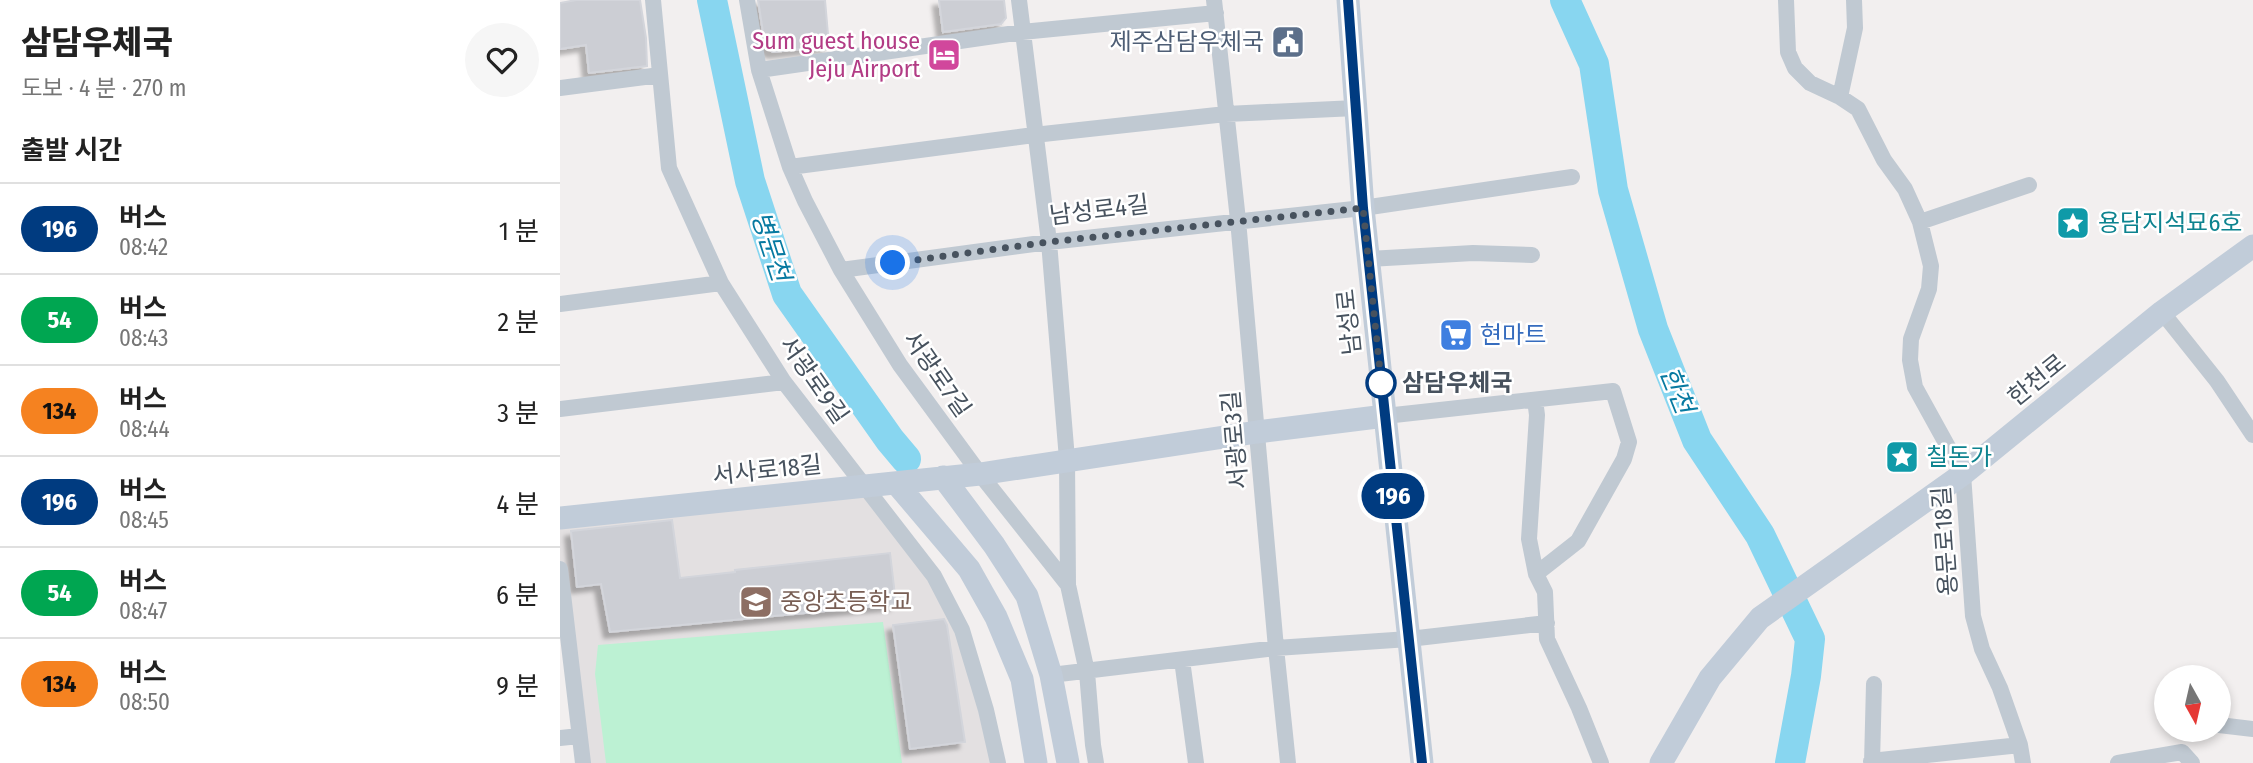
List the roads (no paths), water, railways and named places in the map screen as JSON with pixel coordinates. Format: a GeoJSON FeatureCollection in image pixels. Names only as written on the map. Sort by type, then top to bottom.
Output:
{"type":"FeatureCollection","features":[{"type":"Feature","properties":{"kind":"street","name":"서광로9길"},"geometry":{"type":"LineString","coordinates":[[653,0],[668,168],[721,283],[784,382],[934,576],[962,630],[986,710],[998,763]]}},
{"type":"Feature","properties":{"kind":"street","name":"서광로7길"},"geometry":{"type":"LineString","coordinates":[[747,0],[759,70],[790,167],[841,270],[900,365],[980,474],[1068,585],[1087,672],[1096,763]]}},
{"type":"Feature","properties":{"kind":"street"},"geometry":{"type":"LineString","coordinates":[[1019,0],[1049,242],[1067,459],[1068,585]]}},
{"type":"Feature","properties":{"kind":"street","name":"남성로"},"geometry":{"type":"LineString","coordinates":[[1348,0],[1363,208],[1422,763]]}},
{"type":"Feature","properties":{"kind":"street","name":"용문로18길"},"geometry":{"type":"LineString","coordinates":[[1786,0],[1788,52],[1795,68],[1810,83],[1858,109],[1884,160],[1905,189],[1920,222],[1931,266],[1929,289],[1911,339],[1910,360],[1915,387],[1964,474],[1973,616],[1982,649],[2000,688],[2020,745],[2023,763]]}},
{"type":"Feature","properties":{"kind":"street"},"geometry":{"type":"LineString","coordinates":[[1840,97],[1855,27],[1854,0]]}},
{"type":"Feature","properties":{"kind":"street"},"geometry":{"type":"LineString","coordinates":[[759,70],[1215,6]]}},
{"type":"Feature","properties":{"kind":"street","name":"서광로3길"},"geometry":{"type":"LineString","coordinates":[[1215,6],[1238,220],[1288,763]]}},
{"type":"Feature","properties":{"kind":"street"},"geometry":{"type":"LineString","coordinates":[[560,88],[660,75]]}},
{"type":"Feature","properties":{"kind":"street"},"geometry":{"type":"LineString","coordinates":[[790,167],[1034,135],[1226,114],[1356,108]]}},
{"type":"Feature","properties":{"kind":"street","name":"남성로4길"},"geometry":{"type":"LineString","coordinates":[[841,270],[1049,242],[1363,208],[1572,177]]}},
{"type":"Feature","properties":{"kind":"street"},"geometry":{"type":"LineString","coordinates":[[1920,222],[2029,185]]}},
{"type":"Feature","properties":{"kind":"street","name":"한천로"},"geometry":{"type":"LineString","coordinates":[[1661,763],[1710,678],[1760,618],[1964,474],[2162,312],[2253,246]]}},
{"type":"Feature","properties":{"kind":"street"},"geometry":{"type":"LineString","coordinates":[[1368,259],[1473,253],[1532,255]]}},
{"type":"Feature","properties":{"kind":"street"},"geometry":{"type":"LineString","coordinates":[[560,304],[721,283]]}},
{"type":"Feature","properties":{"kind":"street"},"geometry":{"type":"LineString","coordinates":[[2162,312],[2217,381],[2253,435]]}},
{"type":"Feature","properties":{"kind":"street"},"geometry":{"type":"LineString","coordinates":[[560,409],[784,382]]}},
{"type":"Feature","properties":{"kind":"street"},"geometry":{"type":"LineString","coordinates":[[980,474],[1257,432],[1613,391],[1629,442],[1624,459],[1578,541],[1536,574]]}},
{"type":"Feature","properties":{"kind":"street"},"geometry":{"type":"LineString","coordinates":[[1535,400],[1537,415],[1529,539],[1536,574],[1545,592],[1547,639],[1601,763]]}},
{"type":"Feature","properties":{"kind":"street","name":"서사로18길"},"geometry":{"type":"LineString","coordinates":[[560,518],[980,474]]}},
{"type":"Feature","properties":{"kind":"street"},"geometry":{"type":"LineString","coordinates":[[943,477],[994,545],[1027,596],[1051,675],[1068,763]]}},
{"type":"Feature","properties":{"kind":"street"},"geometry":{"type":"LineString","coordinates":[[896,483],[969,569],[996,617],[1023,679],[1036,763]]}},
{"type":"Feature","properties":{"kind":"street"},"geometry":{"type":"LineString","coordinates":[[560,569],[563,629],[583,763]]}},
{"type":"Feature","properties":{"kind":"street"},"geometry":{"type":"LineString","coordinates":[[1051,675],[1276,648],[1409,639],[1546,623]]}},
{"type":"Feature","properties":{"kind":"street"},"geometry":{"type":"LineString","coordinates":[[1182,660],[1196,763]]}},
{"type":"Feature","properties":{"kind":"street"},"geometry":{"type":"LineString","coordinates":[[1874,684],[1872,762],[2020,745]]}},
{"type":"Feature","properties":{"kind":"street"},"geometry":{"type":"LineString","coordinates":[[2231,726],[2253,729]]}},
{"type":"Feature","properties":{"kind":"street"},"geometry":{"type":"LineString","coordinates":[[560,738],[579,736]]}},
{"type":"Feature","properties":{"kind":"street"},"geometry":{"type":"LineString","coordinates":[[2118,763],[2182,752],[2192,763]]}},
{"type":"Feature","properties":{"kind":"waterway","name":"병문천"},"geometry":{"type":"LineString","coordinates":[[712,0],[750,181],[787,294],[906,459]]}},
{"type":"Feature","properties":{"kind":"waterway","name":"한천"},"geometry":{"type":"LineString","coordinates":[[1565,0],[1594,64],[1613,190],[1653,329],[1697,440],[1760,535],[1810,639],[1790,763]]}},
{"type":"Feature","properties":{"kind":"place","name":"제주삼담우체국"},"geometry":{"type":"Point","coordinates":[1288,42]}},
{"type":"Feature","properties":{"kind":"place","name":"Sum guest house Jeju Airport"},"geometry":{"type":"Point","coordinates":[944,55]}},
{"type":"Feature","properties":{"kind":"place","name":"용담지석묘6호"},"geometry":{"type":"Point","coordinates":[2073,223]}},
{"type":"Feature","properties":{"kind":"place","name":"현마트"},"geometry":{"type":"Point","coordinates":[1456,335]}},
{"type":"Feature","properties":{"kind":"place","name":"삼담우체국"},"geometry":{"type":"Point","coordinates":[1381,383]}},
{"type":"Feature","properties":{"kind":"place","name":"칠돈가"},"geometry":{"type":"Point","coordinates":[1902,457]}},
{"type":"Feature","properties":{"kind":"place","name":"중앙초등학교"},"geometry":{"type":"Point","coordinates":[756,602]}}]}
